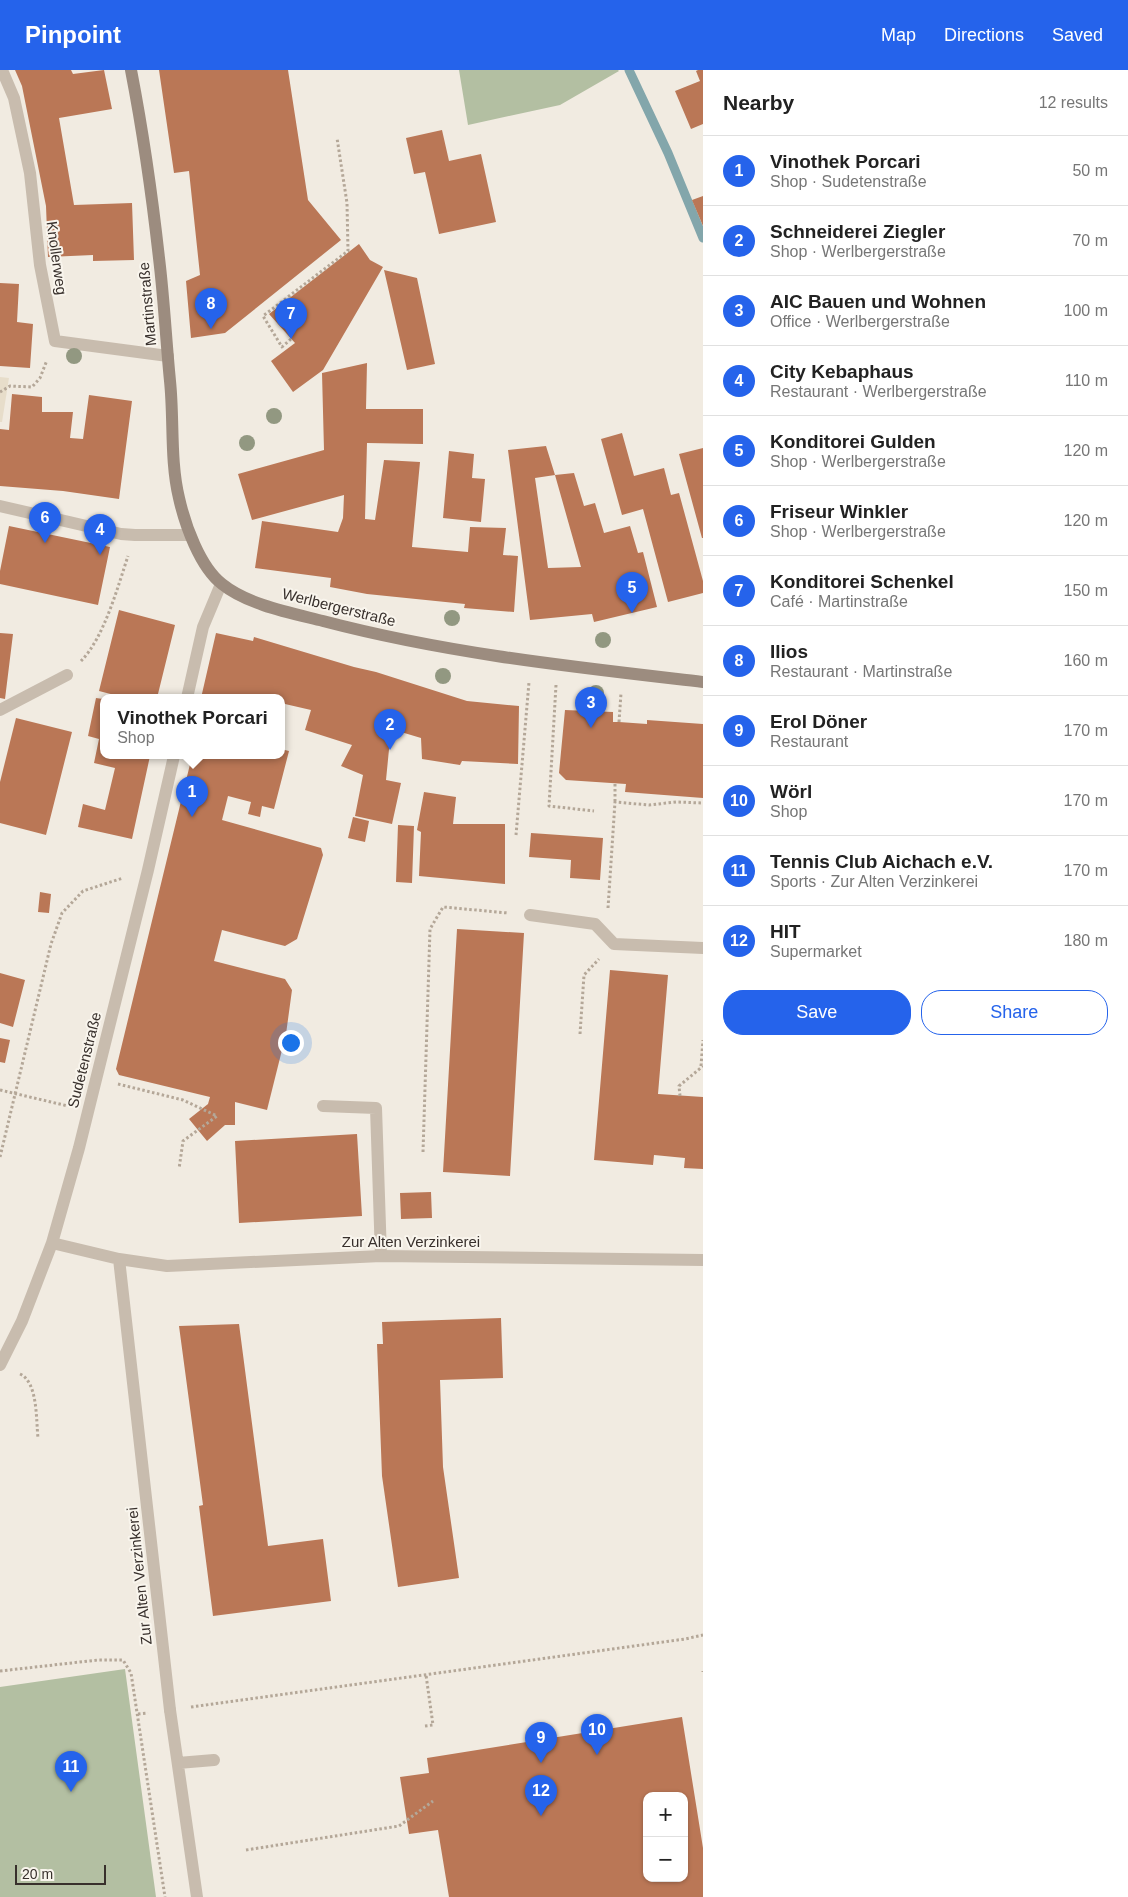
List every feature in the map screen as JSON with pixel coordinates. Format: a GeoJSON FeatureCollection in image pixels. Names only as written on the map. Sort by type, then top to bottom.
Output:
{"type":"FeatureCollection","features":[{"type":"Feature","properties":{"kind":"main road","name":"Martinstraße"},"geometry":{"type":"LineString","coordinates":[[131,70],[148,163],[160,260],[172,398],[176,483],[190,535]]}},
{"type":"Feature","properties":{"kind":"main road","name":"Werlbergerstraße"},"geometry":{"type":"LineString","coordinates":[[190,535],[204,562],[221,584],[248,599],[285,612],[346,628],[436,647],[557,666],[703,682]]}},
{"type":"Feature","properties":{"kind":"street","name":"Knollerweg"},"geometry":{"type":"LineString","coordinates":[[2,70],[14,98],[30,173],[40,265],[55,341]]}},
{"type":"Feature","properties":{"kind":"street"},"geometry":{"type":"LineString","coordinates":[[55,341],[168,356]]}},
{"type":"Feature","properties":{"kind":"street"},"geometry":{"type":"LineString","coordinates":[[0,506],[135,536],[190,535]]}},
{"type":"Feature","properties":{"kind":"street"},"geometry":{"type":"LineString","coordinates":[[188,694],[203,627],[221,584]]}},
{"type":"Feature","properties":{"kind":"street"},"geometry":{"type":"LineString","coordinates":[[0,710],[67,676]]}},
{"type":"Feature","properties":{"kind":"street","name":"Sudetenstraße"},"geometry":{"type":"LineString","coordinates":[[0,1365],[22,1322],[52,1243],[88,1111],[148,870],[173,759]]}},
{"type":"Feature","properties":{"kind":"street"},"geometry":{"type":"LineString","coordinates":[[530,915],[595,924],[610,940],[703,948]]}},
{"type":"Feature","properties":{"kind":"street"},"geometry":{"type":"LineString","coordinates":[[323,1106],[376,1108],[381,1256]]}},
{"type":"Feature","properties":{"kind":"street","name":"Zur Alten Verzinkerei"},"geometry":{"type":"LineString","coordinates":[[52,1243],[119,1259],[167,1266],[381,1256],[703,1260]]}},
{"type":"Feature","properties":{"kind":"street","name":"Zur Alten Verzinkerei"},"geometry":{"type":"LineString","coordinates":[[119,1259],[170,1710],[197,1897]]}},
{"type":"Feature","properties":{"kind":"street"},"geometry":{"type":"LineString","coordinates":[[178,1764],[214,1760]]}},
{"type":"Feature","properties":{"kind":"path"},"geometry":{"type":"LineString","coordinates":[[291,339],[282,347],[263,316],[348,251],[346,203],[337,138]]}},
{"type":"Feature","properties":{"kind":"path"},"geometry":{"type":"LineString","coordinates":[[0,392],[10,386],[32,387],[40,378],[55,341]]}},
{"type":"Feature","properties":{"kind":"path"},"geometry":{"type":"LineString","coordinates":[[67,676],[88,655],[110,612],[135,536]]}},
{"type":"Feature","properties":{"kind":"path"},"geometry":{"type":"LineString","coordinates":[[516,836],[531,662]]}},
{"type":"Feature","properties":{"kind":"path"},"geometry":{"type":"LineString","coordinates":[[557,666],[548,806],[594,811]]}},
{"type":"Feature","properties":{"kind":"path"},"geometry":{"type":"LineString","coordinates":[[619,722],[622,672]]}},
{"type":"Feature","properties":{"kind":"path"},"geometry":{"type":"LineString","coordinates":[[580,1034],[584,975],[610,940],[614,784]]}},
{"type":"Feature","properties":{"kind":"path"},"geometry":{"type":"LineString","coordinates":[[615,802],[649,805],[676,802],[703,803]]}},
{"type":"Feature","properties":{"kind":"path"},"geometry":{"type":"LineString","coordinates":[[0,1157],[51,944],[62,912],[83,891],[148,870]]}},
{"type":"Feature","properties":{"kind":"path"},"geometry":{"type":"LineString","coordinates":[[423,1152],[430,929],[443,907],[530,915]]}},
{"type":"Feature","properties":{"kind":"path"},"geometry":{"type":"LineString","coordinates":[[680,1096],[680,1086],[702,1066],[703,1040]]}},
{"type":"Feature","properties":{"kind":"path"},"geometry":{"type":"LineString","coordinates":[[96,1079],[183,1100],[217,1116],[183,1141],[180,1169]]}},
{"type":"Feature","properties":{"kind":"path"},"geometry":{"type":"LineString","coordinates":[[0,1090],[88,1111]]}},
{"type":"Feature","properties":{"kind":"path"},"geometry":{"type":"LineString","coordinates":[[0,1132],[6,1134]]}},
{"type":"Feature","properties":{"kind":"path"},"geometry":{"type":"LineString","coordinates":[[16,1372],[25,1376],[33,1387],[38,1438]]}},
{"type":"Feature","properties":{"kind":"path"},"geometry":{"type":"LineString","coordinates":[[138,1714],[703,1635]]}},
{"type":"Feature","properties":{"kind":"path"},"geometry":{"type":"LineString","coordinates":[[0,1671],[98,1660],[123,1660],[131,1673],[164,1897]]}},
{"type":"Feature","properties":{"kind":"path"},"geometry":{"type":"LineString","coordinates":[[425,1726],[433,1725],[426,1675]]}},
{"type":"Feature","properties":{"kind":"path"},"geometry":{"type":"LineString","coordinates":[[246,1850],[399,1826],[433,1801]]}},
{"type":"Feature","properties":{"kind":"green space"},"geometry":{"type":"Polygon","coordinates":[[[459,70],[619,71],[560,105],[468,125],[459,70]]]}},
{"type":"Feature","properties":{"kind":"green space"},"geometry":{"type":"Polygon","coordinates":[[[125,1669],[156,1897],[0,1897],[0,1687],[125,1669]]]}},
{"type":"Feature","properties":{"kind":"shaded area"},"geometry":{"type":"Polygon","coordinates":[[[0,377],[9,378],[2,422],[0,422],[0,377]]]}},
{"type":"Feature","properties":{"kind":"building"},"geometry":{"type":"Polygon","coordinates":[[[15,70],[71,70],[73,74],[104,70],[112,109],[59,118],[74,205],[132,203],[134,260],[93,261],[93,255],[48,257],[46,206],[22,86],[15,70]]]}},
{"type":"Feature","properties":{"kind":"building"},"geometry":{"type":"Polygon","coordinates":[[[159,70],[288,70],[308,200],[341,240],[225,333],[191,338],[186,281],[200,275],[189,171],[174,173],[159,70]]]}},
{"type":"Feature","properties":{"kind":"building"},"geometry":{"type":"Polygon","coordinates":[[[703,70],[703,124],[691,129],[675,91],[700,81],[696,71],[703,70]]]}},
{"type":"Feature","properties":{"kind":"building"},"geometry":{"type":"Polygon","coordinates":[[[442,130],[449,161],[481,154],[496,222],[439,234],[425,172],[414,174],[406,138],[442,130]]]}},
{"type":"Feature","properties":{"kind":"building"},"geometry":{"type":"Polygon","coordinates":[[[703,196],[703,226],[692,200],[703,196]]]}},
{"type":"Feature","properties":{"kind":"building"},"geometry":{"type":"Polygon","coordinates":[[[359,244],[370,260],[383,267],[323,370],[293,392],[271,361],[295,343],[269,314],[359,244]]]}},
{"type":"Feature","properties":{"kind":"building"},"geometry":{"type":"Polygon","coordinates":[[[384,270],[417,278],[435,364],[407,370],[384,270]]]}},
{"type":"Feature","properties":{"kind":"building"},"geometry":{"type":"Polygon","coordinates":[[[0,283],[19,284],[17,322],[33,324],[30,368],[0,366],[0,283]]]}},
{"type":"Feature","properties":{"kind":"building"},"geometry":{"type":"Polygon","coordinates":[[[367,363],[366,409],[423,409],[423,444],[367,443],[365,519],[375,520],[384,460],[420,462],[412,547],[468,552],[470,527],[506,528],[503,555],[518,556],[514,612],[464,608],[465,604],[367,594],[330,587],[331,578],[255,568],[262,521],[338,532],[343,518],[344,495],[252,520],[238,474],[324,450],[322,373],[367,363]]]}},
{"type":"Feature","properties":{"kind":"building"},"geometry":{"type":"Polygon","coordinates":[[[12,394],[42,397],[42,412],[73,412],[70,438],[83,439],[89,395],[132,401],[119,499],[63,491],[0,486],[0,429],[9,430],[12,394]]]}},
{"type":"Feature","properties":{"kind":"building"},"geometry":{"type":"Polygon","coordinates":[[[622,433],[634,476],[664,468],[671,495],[679,493],[703,581],[703,593],[668,602],[643,509],[622,515],[601,439],[622,433]]]}},
{"type":"Feature","properties":{"kind":"building"},"geometry":{"type":"Polygon","coordinates":[[[546,446],[555,475],[574,473],[584,506],[595,503],[604,533],[630,526],[638,553],[643,552],[657,607],[594,622],[592,614],[530,620],[508,450],[546,446]],[[555,475],[535,478],[548,568],[581,567],[555,475]]]}},
{"type":"Feature","properties":{"kind":"building"},"geometry":{"type":"Polygon","coordinates":[[[703,448],[703,538],[702,538],[679,454],[703,448]]]}},
{"type":"Feature","properties":{"kind":"building"},"geometry":{"type":"Polygon","coordinates":[[[449,451],[474,454],[472,478],[485,479],[481,522],[443,518],[449,451]]]}},
{"type":"Feature","properties":{"kind":"building"},"geometry":{"type":"Polygon","coordinates":[[[9,526],[110,547],[98,605],[0,584],[0,571],[9,526]]]}},
{"type":"Feature","properties":{"kind":"building"},"geometry":{"type":"Polygon","coordinates":[[[119,610],[175,625],[158,694],[111,694],[99,691],[119,610]]]}},
{"type":"Feature","properties":{"kind":"building"},"geometry":{"type":"Polygon","coordinates":[[[0,633],[13,634],[5,699],[0,698],[0,633]]]}},
{"type":"Feature","properties":{"kind":"building"},"geometry":{"type":"Polygon","coordinates":[[[216,633],[253,641],[254,637],[376,672],[467,701],[519,706],[518,764],[462,761],[460,765],[422,759],[421,738],[391,729],[386,780],[401,783],[392,824],[355,816],[363,775],[341,766],[352,745],[305,730],[311,710],[285,704],[285,694],[202,694],[216,633]]]}},
{"type":"Feature","properties":{"kind":"building"},"geometry":{"type":"Polygon","coordinates":[[[96,698],[100,699],[100,759],[149,759],[132,839],[78,827],[83,804],[105,810],[115,768],[94,763],[99,739],[88,736],[96,698]]]}},
{"type":"Feature","properties":{"kind":"building"},"geometry":{"type":"Polygon","coordinates":[[[565,710],[613,712],[613,722],[647,724],[647,720],[703,724],[703,798],[625,792],[626,784],[566,780],[559,773],[565,710]]]}},
{"type":"Feature","properties":{"kind":"building"},"geometry":{"type":"Polygon","coordinates":[[[16,718],[72,732],[46,835],[0,823],[0,782],[16,718]]]}},
{"type":"Feature","properties":{"kind":"building"},"geometry":{"type":"Polygon","coordinates":[[[285,750],[289,751],[274,809],[262,806],[260,817],[248,814],[251,802],[228,796],[222,820],[321,848],[323,855],[297,939],[285,946],[222,930],[214,961],[285,979],[292,990],[286,1034],[267,1110],[235,1102],[235,1125],[225,1125],[207,1141],[189,1119],[208,1104],[210,1097],[119,1075],[116,1069],[191,759],[285,759],[285,750]]]}},
{"type":"Feature","properties":{"kind":"building"},"geometry":{"type":"Polygon","coordinates":[[[424,792],[456,797],[453,824],[505,824],[505,884],[419,876],[421,832],[417,830],[424,792]]]}},
{"type":"Feature","properties":{"kind":"building"},"geometry":{"type":"Polygon","coordinates":[[[353,817],[369,821],[365,842],[348,838],[353,817]]]}},
{"type":"Feature","properties":{"kind":"building"},"geometry":{"type":"Polygon","coordinates":[[[398,825],[414,826],[412,883],[396,882],[398,825]]]}},
{"type":"Feature","properties":{"kind":"building"},"geometry":{"type":"Polygon","coordinates":[[[531,833],[603,838],[600,880],[570,878],[571,860],[529,857],[531,833]]]}},
{"type":"Feature","properties":{"kind":"building"},"geometry":{"type":"Polygon","coordinates":[[[40,892],[51,894],[49,913],[38,912],[40,892]]]}},
{"type":"Feature","properties":{"kind":"building"},"geometry":{"type":"Polygon","coordinates":[[[457,929],[524,933],[510,1176],[443,1172],[457,929]]]}},
{"type":"Feature","properties":{"kind":"building"},"geometry":{"type":"Polygon","coordinates":[[[610,970],[668,975],[658,1094],[703,1097],[703,1169],[684,1168],[685,1158],[654,1155],[653,1165],[594,1160],[610,970]]]}},
{"type":"Feature","properties":{"kind":"building"},"geometry":{"type":"Polygon","coordinates":[[[0,973],[25,980],[13,1027],[0,1023],[0,973]]]}},
{"type":"Feature","properties":{"kind":"building"},"geometry":{"type":"Polygon","coordinates":[[[0,1038],[10,1040],[5,1063],[0,1062],[0,1038]]]}},
{"type":"Feature","properties":{"kind":"building"},"geometry":{"type":"Polygon","coordinates":[[[357,1134],[362,1216],[239,1223],[235,1141],[357,1134]]]}},
{"type":"Feature","properties":{"kind":"building"},"geometry":{"type":"Polygon","coordinates":[[[431,1192],[432,1218],[401,1219],[400,1193],[431,1192]]]}},
{"type":"Feature","properties":{"kind":"building"},"geometry":{"type":"Polygon","coordinates":[[[501,1318],[503,1378],[440,1380],[443,1467],[459,1578],[398,1587],[382,1476],[377,1344],[383,1344],[382,1322],[501,1318]]]}},
{"type":"Feature","properties":{"kind":"building"},"geometry":{"type":"Polygon","coordinates":[[[239,1324],[268,1546],[323,1539],[331,1601],[213,1616],[199,1506],[203,1505],[179,1326],[239,1324]]]}},
{"type":"Feature","properties":{"kind":"building"},"geometry":{"type":"Polygon","coordinates":[[[682,1717],[703,1848],[703,1897],[449,1897],[438,1830],[409,1834],[400,1777],[429,1773],[427,1758],[682,1717]]]}},
{"type":"Feature","properties":{"kind":"waterway"},"geometry":{"type":"LineString","coordinates":[[629,70],[668,153],[703,238]]}},
{"type":"Feature","properties":{"kind":"place","name":"Ilios"},"geometry":{"type":"Point","coordinates":[211,329]}},
{"type":"Feature","properties":{"kind":"place","name":"Konditorei Schenkel"},"geometry":{"type":"Point","coordinates":[291,339]}},
{"type":"Feature","properties":{"kind":"place","name":"Friseur Winkler"},"geometry":{"type":"Point","coordinates":[45,543]}},
{"type":"Feature","properties":{"kind":"place","name":"City Kebaphaus"},"geometry":{"type":"Point","coordinates":[100,555]}},
{"type":"Feature","properties":{"kind":"place","name":"Konditorei Gulden"},"geometry":{"type":"Point","coordinates":[632,613]}},
{"type":"Feature","properties":{"kind":"place","name":"AIC Bauen und Wohnen"},"geometry":{"type":"Point","coordinates":[591,728]}},
{"type":"Feature","properties":{"kind":"place","name":"Schneiderei Ziegler"},"geometry":{"type":"Point","coordinates":[390,750]}},
{"type":"Feature","properties":{"kind":"place","name":"Vinothek Porcari"},"geometry":{"type":"Point","coordinates":[192,817]}},
{"type":"Feature","properties":{"kind":"place","name":"Wörl"},"geometry":{"type":"Point","coordinates":[597,1755]}},
{"type":"Feature","properties":{"kind":"place","name":"Erol Döner"},"geometry":{"type":"Point","coordinates":[541,1763]}},
{"type":"Feature","properties":{"kind":"place","name":"Tennis Club Aichach e.V."},"geometry":{"type":"Point","coordinates":[71,1792]}},
{"type":"Feature","properties":{"kind":"place","name":"HIT"},"geometry":{"type":"Point","coordinates":[541,1816]}}]}
